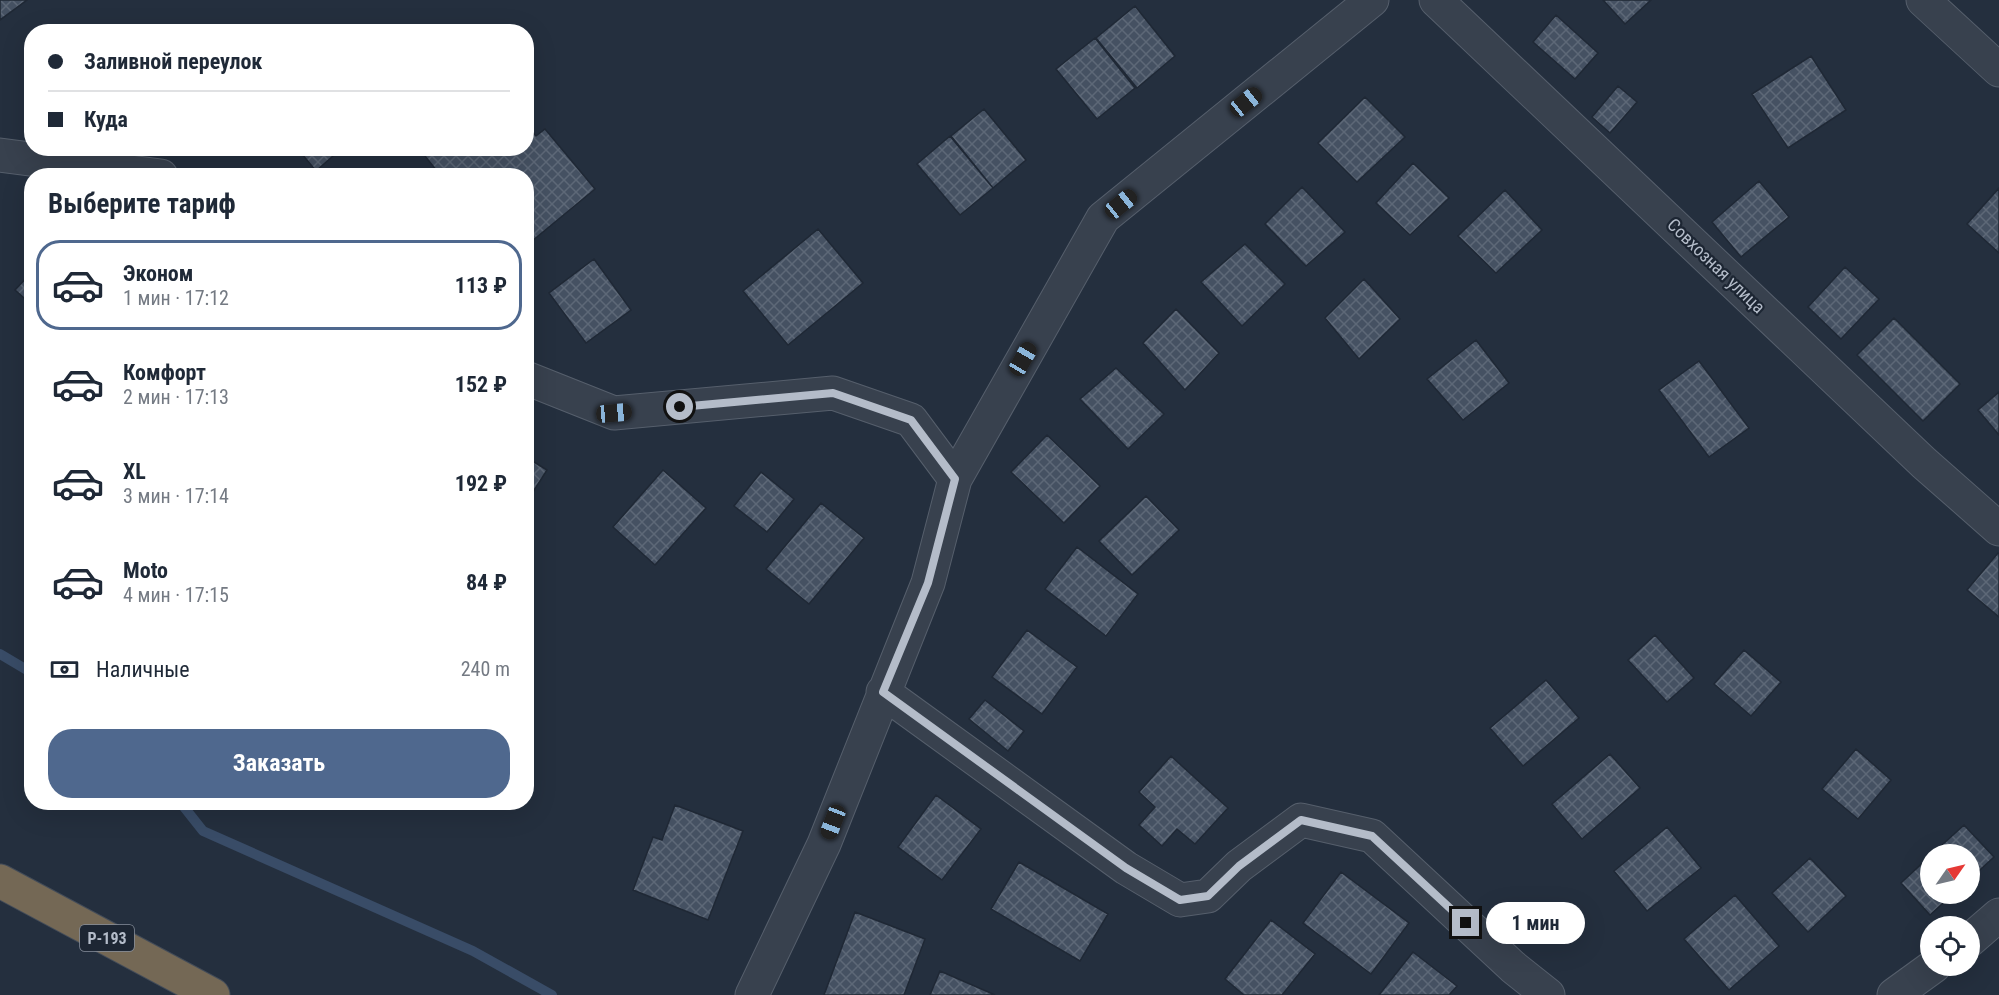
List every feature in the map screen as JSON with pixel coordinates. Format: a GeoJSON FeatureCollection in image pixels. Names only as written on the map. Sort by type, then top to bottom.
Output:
{"type":"FeatureCollection","features":[{"type":"Feature","properties":{"kind":"highway","name":"Р-193"},"geometry":{"type":"LineString","coordinates":[[0,881],[213,995]]}},
{"type":"Feature","properties":{"kind":"street"},"geometry":{"type":"LineString","coordinates":[[752,995],[824,844],[928,583],[955,479],[1103,218],[1372,0]]}},
{"type":"Feature","properties":{"kind":"street","name":"Совхозная улица"},"geometry":{"type":"LineString","coordinates":[[1436,0],[1924,464],[1999,529]]}},
{"type":"Feature","properties":{"kind":"street"},"geometry":{"type":"LineString","coordinates":[[1923,0],[1999,70]]}},
{"type":"Feature","properties":{"kind":"street"},"geometry":{"type":"LineString","coordinates":[[0,155],[100,168]]}},
{"type":"Feature","properties":{"kind":"street"},"geometry":{"type":"LineString","coordinates":[[534,381],[614,413],[833,393],[911,420],[955,479]]}},
{"type":"Feature","properties":{"kind":"street"},"geometry":{"type":"LineString","coordinates":[[883,692],[1126,868],[1180,900],[1208,896],[1239,866],[1301,820],[1372,836],[1513,967],[1548,995]]}},
{"type":"Feature","properties":{"kind":"street"},"geometry":{"type":"LineString","coordinates":[[1980,931],[1999,915]]}},
{"type":"Feature","properties":{"kind":"street"},"geometry":{"type":"LineString","coordinates":[[1894,995],[1920,976]]}},
{"type":"Feature","properties":{"kind":"building"},"geometry":{"type":"Polygon","coordinates":[[[0,0],[27,0],[0,20],[0,0]]]}},
{"type":"Feature","properties":{"kind":"building"},"geometry":{"type":"Polygon","coordinates":[[[1603,0],[1651,0],[1625,24],[1603,0]]]}},
{"type":"Feature","properties":{"kind":"building"},"geometry":{"type":"Polygon","coordinates":[[[1135,6],[1175,56],[1137,88],[1096,38],[1135,6]]]}},
{"type":"Feature","properties":{"kind":"building"},"geometry":{"type":"Polygon","coordinates":[[[1556,15],[1598,53],[1575,79],[1533,42],[1556,15]]]}},
{"type":"Feature","properties":{"kind":"building"},"geometry":{"type":"Polygon","coordinates":[[[1095,38],[1135,88],[1097,119],[1056,69],[1095,38]]]}},
{"type":"Feature","properties":{"kind":"building"},"geometry":{"type":"Polygon","coordinates":[[[1811,56],[1846,110],[1788,148],[1752,94],[1811,56]]]}},
{"type":"Feature","properties":{"kind":"building"},"geometry":{"type":"Polygon","coordinates":[[[1618,86],[1637,102],[1610,133],[1592,117],[1618,86]]]}},
{"type":"Feature","properties":{"kind":"building"},"geometry":{"type":"Polygon","coordinates":[[[1365,97],[1405,137],[1357,182],[1318,143],[1365,97]]]}},
{"type":"Feature","properties":{"kind":"building"},"geometry":{"type":"Polygon","coordinates":[[[984,109],[1026,160],[993,188],[951,136],[984,109]]]}},
{"type":"Feature","properties":{"kind":"building"},"geometry":{"type":"Polygon","coordinates":[[[545,129],[595,189],[534,239],[534,168],[435,168],[425,156],[534,156],[534,134],[536,136],[545,129]]]}},
{"type":"Feature","properties":{"kind":"building"},"geometry":{"type":"Polygon","coordinates":[[[950,136],[993,188],[960,215],[917,164],[950,136]]]}},
{"type":"Feature","properties":{"kind":"building"},"geometry":{"type":"Polygon","coordinates":[[[304,156],[333,156],[319,168],[314,168],[304,156]]]}},
{"type":"Feature","properties":{"kind":"building"},"geometry":{"type":"Polygon","coordinates":[[[1413,163],[1449,198],[1410,235],[1376,203],[1413,163]]]}},
{"type":"Feature","properties":{"kind":"building"},"geometry":{"type":"Polygon","coordinates":[[[1759,181],[1789,217],[1741,257],[1712,222],[1759,181]]]}},
{"type":"Feature","properties":{"kind":"building"},"geometry":{"type":"Polygon","coordinates":[[[1302,187],[1345,232],[1306,266],[1265,224],[1302,187]]]}},
{"type":"Feature","properties":{"kind":"building"},"geometry":{"type":"Polygon","coordinates":[[[1999,188],[1999,253],[1967,224],[1999,188]]]}},
{"type":"Feature","properties":{"kind":"building"},"geometry":{"type":"Polygon","coordinates":[[[1505,190],[1542,230],[1496,273],[1458,236],[1505,190]]]}},
{"type":"Feature","properties":{"kind":"building"},"geometry":{"type":"Polygon","coordinates":[[[818,229],[863,283],[788,345],[743,291],[818,229]]]}},
{"type":"Feature","properties":{"kind":"building"},"geometry":{"type":"Polygon","coordinates":[[[1245,244],[1285,284],[1242,326],[1201,282],[1245,244]]]}},
{"type":"Feature","properties":{"kind":"building"},"geometry":{"type":"Polygon","coordinates":[[[594,259],[631,310],[586,343],[549,293],[594,259]]]}},
{"type":"Feature","properties":{"kind":"building"},"geometry":{"type":"Polygon","coordinates":[[[1845,267],[1879,299],[1841,339],[1808,307],[1845,267]]]}},
{"type":"Feature","properties":{"kind":"building"},"geometry":{"type":"Polygon","coordinates":[[[1364,279],[1400,319],[1359,359],[1325,318],[1364,279]]]}},
{"type":"Feature","properties":{"kind":"building"},"geometry":{"type":"Polygon","coordinates":[[[24,280],[24,298],[15,290],[24,280]]]}},
{"type":"Feature","properties":{"kind":"building"},"geometry":{"type":"Polygon","coordinates":[[[1176,309],[1219,353],[1185,390],[1143,343],[1176,309]]]}},
{"type":"Feature","properties":{"kind":"building"},"geometry":{"type":"Polygon","coordinates":[[[1894,318],[1960,384],[1923,421],[1857,355],[1894,318]]]}},
{"type":"Feature","properties":{"kind":"building"},"geometry":{"type":"Polygon","coordinates":[[[1476,340],[1509,383],[1463,420],[1427,379],[1476,340]]]}},
{"type":"Feature","properties":{"kind":"building"},"geometry":{"type":"Polygon","coordinates":[[[1699,361],[1749,428],[1709,457],[1659,390],[1699,361]]]}},
{"type":"Feature","properties":{"kind":"building"},"geometry":{"type":"Polygon","coordinates":[[[1116,368],[1164,414],[1128,449],[1080,399],[1116,368]]]}},
{"type":"Feature","properties":{"kind":"building"},"geometry":{"type":"Polygon","coordinates":[[[1999,392],[1999,435],[1978,410],[1999,392]]]}},
{"type":"Feature","properties":{"kind":"building"},"geometry":{"type":"Polygon","coordinates":[[[1047,435],[1100,486],[1064,523],[1011,472],[1047,435]]]}},
{"type":"Feature","properties":{"kind":"building"},"geometry":{"type":"Polygon","coordinates":[[[534,462],[547,470],[534,490],[534,462]]]}},
{"type":"Feature","properties":{"kind":"building"},"geometry":{"type":"Polygon","coordinates":[[[663,470],[706,508],[655,565],[613,527],[663,470]]]}},
{"type":"Feature","properties":{"kind":"building"},"geometry":{"type":"Polygon","coordinates":[[[761,472],[794,499],[767,532],[734,506],[761,472]]]}},
{"type":"Feature","properties":{"kind":"building"},"geometry":{"type":"Polygon","coordinates":[[[1146,496],[1179,530],[1132,575],[1099,541],[1146,496]]]}},
{"type":"Feature","properties":{"kind":"building"},"geometry":{"type":"Polygon","coordinates":[[[821,503],[864,538],[809,604],[766,569],[821,503]]]}},
{"type":"Feature","properties":{"kind":"building"},"geometry":{"type":"Polygon","coordinates":[[[1077,547],[1138,594],[1106,636],[1045,589],[1077,547]]]}},
{"type":"Feature","properties":{"kind":"building"},"geometry":{"type":"Polygon","coordinates":[[[1999,554],[1999,617],[1967,590],[1999,554]]]}},
{"type":"Feature","properties":{"kind":"building"},"geometry":{"type":"Polygon","coordinates":[[[1027,630],[1077,667],[1042,714],[992,677],[1027,630]]]}},
{"type":"Feature","properties":{"kind":"building"},"geometry":{"type":"Polygon","coordinates":[[[1655,635],[1694,678],[1667,702],[1628,660],[1655,635]]]}},
{"type":"Feature","properties":{"kind":"building"},"geometry":{"type":"Polygon","coordinates":[[[1744,650],[1781,682],[1751,716],[1714,684],[1744,650]]]}},
{"type":"Feature","properties":{"kind":"building"},"geometry":{"type":"Polygon","coordinates":[[[1546,680],[1579,718],[1523,766],[1490,728],[1546,680]]]}},
{"type":"Feature","properties":{"kind":"building"},"geometry":{"type":"Polygon","coordinates":[[[985,700],[1024,731],[1008,751],[969,719],[985,700]]]}},
{"type":"Feature","properties":{"kind":"building"},"geometry":{"type":"Polygon","coordinates":[[[1856,749],[1891,780],[1858,819],[1822,789],[1856,749]]]}},
{"type":"Feature","properties":{"kind":"building"},"geometry":{"type":"Polygon","coordinates":[[[1610,754],[1640,788],[1582,839],[1552,804],[1610,754]]]}},
{"type":"Feature","properties":{"kind":"building"},"geometry":{"type":"Polygon","coordinates":[[[1171,756],[1228,808],[1195,844],[1177,829],[1162,846],[1139,825],[1155,807],[1139,792],[1171,756]]]}},
{"type":"Feature","properties":{"kind":"building"},"geometry":{"type":"Polygon","coordinates":[[[936,795],[981,829],[942,880],[898,847],[936,795]]]}},
{"type":"Feature","properties":{"kind":"building"},"geometry":{"type":"Polygon","coordinates":[[[675,805],[743,831],[708,920],[633,890],[653,837],[662,840],[675,805]]]}},
{"type":"Feature","properties":{"kind":"building"},"geometry":{"type":"Polygon","coordinates":[[[1964,825],[1994,857],[1980,870],[1980,844],[1943,844],[1964,825]]]}},
{"type":"Feature","properties":{"kind":"building"},"geometry":{"type":"Polygon","coordinates":[[[1667,827],[1701,868],[1647,911],[1614,871],[1667,827]]]}},
{"type":"Feature","properties":{"kind":"building"},"geometry":{"type":"Polygon","coordinates":[[[1810,858],[1846,896],[1808,932],[1772,893],[1810,858]]]}},
{"type":"Feature","properties":{"kind":"building"},"geometry":{"type":"Polygon","coordinates":[[[1019,862],[1108,914],[1080,961],[991,909],[1019,862]]]}},
{"type":"Feature","properties":{"kind":"building"},"geometry":{"type":"Polygon","coordinates":[[[1920,865],[1920,904],[1901,883],[1920,865]]]}},
{"type":"Feature","properties":{"kind":"building"},"geometry":{"type":"Polygon","coordinates":[[[1341,872],[1409,923],[1371,974],[1303,923],[1341,872]]]}},
{"type":"Feature","properties":{"kind":"building"},"geometry":{"type":"Polygon","coordinates":[[[1735,895],[1779,946],[1729,990],[1684,939],[1735,895]]]}},
{"type":"Feature","properties":{"kind":"building"},"geometry":{"type":"Polygon","coordinates":[[[1920,904],[1942,904],[1930,915],[1920,904]]]}},
{"type":"Feature","properties":{"kind":"building"},"geometry":{"type":"Polygon","coordinates":[[[855,912],[925,939],[904,995],[824,995],[855,912]]]}},
{"type":"Feature","properties":{"kind":"building"},"geometry":{"type":"Polygon","coordinates":[[[1271,920],[1315,954],[1282,995],[1244,995],[1225,979],[1271,920]]]}},
{"type":"Feature","properties":{"kind":"building"},"geometry":{"type":"Polygon","coordinates":[[[1413,952],[1457,986],[1449,995],[1379,995],[1413,952]]]}},
{"type":"Feature","properties":{"kind":"building"},"geometry":{"type":"Polygon","coordinates":[[[940,971],[995,995],[930,995],[940,971]]]}},
{"type":"Feature","properties":{"kind":"waterway"},"geometry":{"type":"LineString","coordinates":[[0,654],[24,668]]}},
{"type":"Feature","properties":{"kind":"waterway"},"geometry":{"type":"LineString","coordinates":[[186,810],[203,831],[473,951],[552,995]]}},
{"type":"Feature","properties":{"kind":"route"},"geometry":{"type":"LineString","coordinates":[[680,407],[833,393],[911,420],[955,479],[928,583],[883,692],[1126,868],[1180,900],[1208,896],[1239,866],[1301,820],[1372,836],[1466,923]]}}]}
